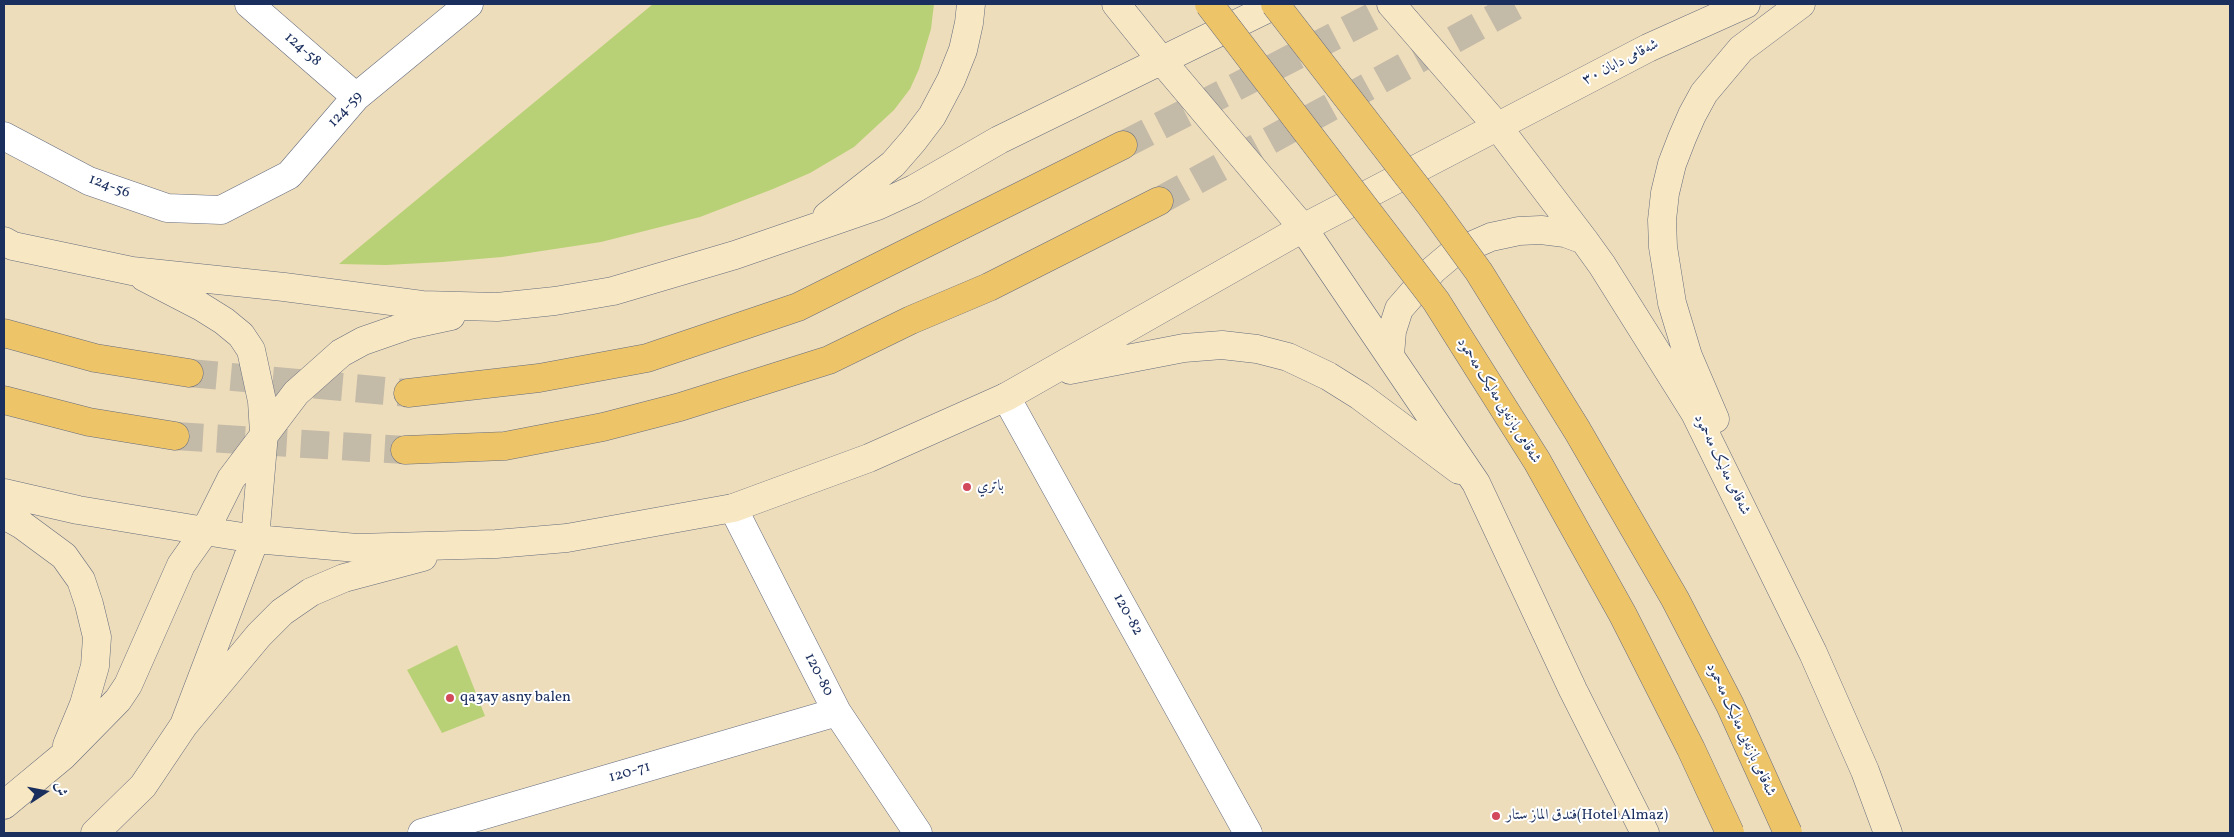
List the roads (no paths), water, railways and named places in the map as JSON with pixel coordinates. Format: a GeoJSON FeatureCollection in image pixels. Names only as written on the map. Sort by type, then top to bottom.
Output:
{"type":"FeatureCollection","features":[{"type":"Feature","properties":{"kind":"main road"},"geometry":{"type":"LineString","coordinates":[[810,229],[892,164],[932,116],[951,80],[963,50],[970,23],[971,4]]}},
{"type":"Feature","properties":{"kind":"main road"},"geometry":{"type":"LineString","coordinates":[[1116,4],[1303,228],[1476,483],[1573,690],[1645,833]]}},
{"type":"Feature","properties":{"kind":"main road","name":"شەقامی بازنەیی مەلیک مەحمود"},"geometry":{"type":"LineString","coordinates":[[1209,4],[1436,301],[1537,461],[1623,615],[1692,749],[1730,833]]}},
{"type":"Feature","properties":{"kind":"main road"},"geometry":{"type":"LineString","coordinates":[[4,805],[63,756],[109,711],[128,685],[181,565],[205,531],[231,479],[296,393],[341,353],[363,341],[410,325],[497,307],[555,301],[613,291],[692,269],[877,206],[914,189],[999,140],[1276,4]]}},
{"type":"Feature","properties":{"kind":"main road","name":"شەقامی بازنەیی مەلیک مەحمود"},"geometry":{"type":"LineString","coordinates":[[1276,4],[1431,206],[1479,272],[1577,430],[1675,599],[1721,687],[1788,833]]}},
{"type":"Feature","properties":{"kind":"main road","name":"شەقامی مەلیک مەحمود"},"geometry":{"type":"LineString","coordinates":[[1392,4],[1498,127],[1584,240],[1629,306],[1695,413],[1813,653],[1865,771],[1888,833]]}},
{"type":"Feature","properties":{"kind":"main road","name":"شەقامی دابان ٣٠"},"geometry":{"type":"LineString","coordinates":[[496,544],[567,538],[733,508],[869,458],[1006,397],[1303,228],[1648,48],[1746,4]]}},
{"type":"Feature","properties":{"kind":"main road"},"geometry":{"type":"LineString","coordinates":[[1801,4],[1741,49],[1704,93],[1692,114],[1672,164],[1665,193],[1662,220],[1666,276],[1688,356],[1813,653]]}},
{"type":"Feature","properties":{"kind":"main road"},"geometry":{"type":"LineString","coordinates":[[408,393],[540,378],[647,358],[798,307],[1123,145]]}},
{"type":"Feature","properties":{"kind":"main road"},"geometry":{"type":"LineString","coordinates":[[405,450],[505,446],[603,426],[680,407],[829,360],[911,320],[989,287],[1159,201]]}},
{"type":"Feature","properties":{"kind":"main road"},"geometry":{"type":"LineString","coordinates":[[1390,355],[1392,331],[1399,309],[1433,270],[1452,254],[1491,237],[1519,231],[1541,230],[1565,233],[1584,240]]}},
{"type":"Feature","properties":{"kind":"main road"},"geometry":{"type":"LineString","coordinates":[[4,241],[13,246],[132,271],[284,287],[422,305],[497,307]]}},
{"type":"Feature","properties":{"kind":"main road"},"geometry":{"type":"LineString","coordinates":[[132,271],[200,306],[224,321],[241,335],[251,350],[262,401],[264,433],[255,539],[184,725]]}},
{"type":"Feature","properties":{"kind":"main road"},"geometry":{"type":"LineString","coordinates":[[4,333],[95,358],[189,373]]}},
{"type":"Feature","properties":{"kind":"main road"},"geometry":{"type":"LineString","coordinates":[[1049,374],[1184,348],[1222,345],[1257,349],[1288,357],[1328,376],[1360,396],[1476,483]]}},
{"type":"Feature","properties":{"kind":"main road"},"geometry":{"type":"LineString","coordinates":[[4,400],[89,422],[175,436]]}},
{"type":"Feature","properties":{"kind":"main road"},"geometry":{"type":"LineString","coordinates":[[4,493],[78,510],[255,539],[357,548],[496,544]]}},
{"type":"Feature","properties":{"kind":"main road"},"geometry":{"type":"LineString","coordinates":[[4,515],[22,525],[64,556],[81,580],[97,636],[95,666],[84,704],[63,756]]}},
{"type":"Feature","properties":{"kind":"main road"},"geometry":{"type":"LineString","coordinates":[[95,833],[143,786],[184,725],[259,635],[282,612],[311,592],[344,578],[416,559],[496,544]]}},
{"type":"Feature","properties":{"kind":"street","name":"124-58"},"geometry":{"type":"LineString","coordinates":[[249,4],[356,97]]}},
{"type":"Feature","properties":{"kind":"street","name":"124-59"},"geometry":{"type":"LineString","coordinates":[[222,210],[289,175],[356,97],[469,4]]}},
{"type":"Feature","properties":{"kind":"street","name":"124-56"},"geometry":{"type":"LineString","coordinates":[[4,136],[89,181],[167,208],[222,210]]}},
{"type":"Feature","properties":{"kind":"street","name":"120-82"},"geometry":{"type":"LineString","coordinates":[[1006,397],[1248,833]]}},
{"type":"Feature","properties":{"kind":"street","name":"120-80"},"geometry":{"type":"LineString","coordinates":[[733,508],[837,712],[918,833]]}},
{"type":"Feature","properties":{"kind":"street","name":"120-71"},"geometry":{"type":"LineString","coordinates":[[422,833],[837,712]]}},
{"type":"Feature","properties":{"kind":"tunnel"},"geometry":{"type":"LineString","coordinates":[[1123,145],[1397,4]]}},
{"type":"Feature","properties":{"kind":"tunnel"},"geometry":{"type":"LineString","coordinates":[[1159,201],[1519,4]]}},
{"type":"Feature","properties":{"kind":"tunnel"},"geometry":{"type":"LineString","coordinates":[[189,373],[408,393]]}},
{"type":"Feature","properties":{"kind":"tunnel"},"geometry":{"type":"LineString","coordinates":[[175,436],[405,450]]}},
{"type":"Feature","properties":{"kind":"place","name":"باتري"},"geometry":{"type":"Point","coordinates":[967,487]}},
{"type":"Feature","properties":{"kind":"place","name":"qa3ay asny balen"},"geometry":{"type":"Point","coordinates":[450,698]}},
{"type":"Feature","properties":{"kind":"place","name":"فندق الماز ستار(Hotel Almaz)"},"geometry":{"type":"Point","coordinates":[1496,816]}}]}
